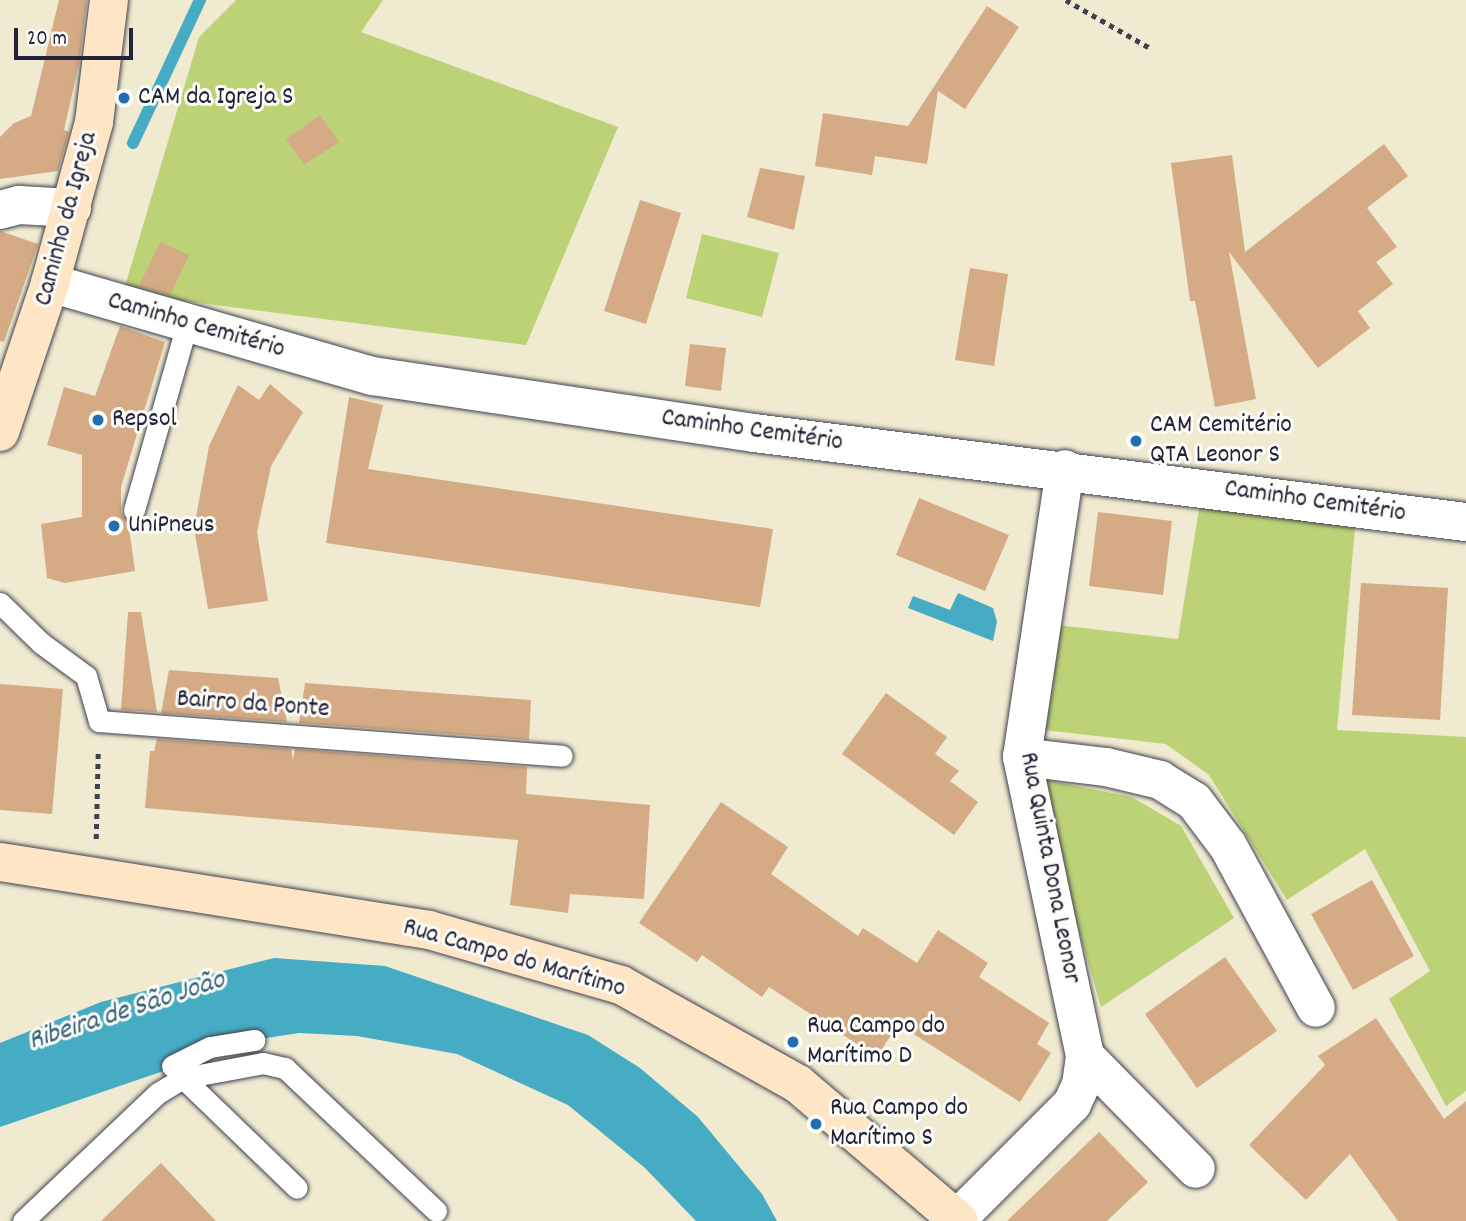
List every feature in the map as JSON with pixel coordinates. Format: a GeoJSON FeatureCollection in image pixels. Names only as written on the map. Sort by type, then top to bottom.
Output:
{"type":"FeatureCollection","features":[{"type":"Feature","properties":{"kind":"main road","name":"Caminho da Igreja"},"geometry":{"type":"LineString","coordinates":[[0,432],[50,283],[94,122],[108,0]]}},
{"type":"Feature","properties":{"kind":"main road","name":"Rua Campo do Marítimo"},"geometry":{"type":"LineString","coordinates":[[0,862],[429,930],[621,985],[797,1084],[958,1220]]}},
{"type":"Feature","properties":{"kind":"street"},"geometry":{"type":"LineString","coordinates":[[0,210],[19,205],[72,208]]}},
{"type":"Feature","properties":{"kind":"street","name":"Caminho Cemitério"},"geometry":{"type":"LineString","coordinates":[[50,283],[373,376],[754,433],[1065,469],[1466,522]]}},
{"type":"Feature","properties":{"kind":"street","name":"Rua Quinta Dona Leonor"},"geometry":{"type":"LineString","coordinates":[[958,1220],[1072,1104],[1082,1086],[1085,1056],[1023,757],[1065,469]]}},
{"type":"Feature","properties":{"kind":"street"},"geometry":{"type":"LineString","coordinates":[[1023,757],[1106,767],[1160,780],[1194,801],[1228,846],[1316,1008]]}},
{"type":"Feature","properties":{"kind":"street"},"geometry":{"type":"LineString","coordinates":[[1085,1056],[1196,1169]]}},
{"type":"Feature","properties":{"kind":"lane"},"geometry":{"type":"LineString","coordinates":[[134,510],[187,324]]}},
{"type":"Feature","properties":{"kind":"lane"},"geometry":{"type":"LineString","coordinates":[[0,603],[41,643],[86,676],[99,721]]}},
{"type":"Feature","properties":{"kind":"lane","name":"Bairro da Ponte"},"geometry":{"type":"LineString","coordinates":[[99,721],[562,756]]}},
{"type":"Feature","properties":{"kind":"lane"},"geometry":{"type":"LineString","coordinates":[[23,1221],[178,1072],[210,1047],[254,1040]]}},
{"type":"Feature","properties":{"kind":"lane"},"geometry":{"type":"LineString","coordinates":[[178,1072],[279,1064],[436,1212]]}},
{"type":"Feature","properties":{"kind":"lane"},"geometry":{"type":"LineString","coordinates":[[178,1072],[297,1188]]}},
{"type":"Feature","properties":{"kind":"path"},"geometry":{"type":"LineString","coordinates":[[1066,0],[1152,49]]}},
{"type":"Feature","properties":{"kind":"path"},"geometry":{"type":"LineString","coordinates":[[96,850],[99,721]]}},
{"type":"Feature","properties":{"kind":"green space"},"geometry":{"type":"Polygon","coordinates":[[[236,0],[383,0],[361,32],[618,127],[526,345],[123,293],[199,37],[236,0]]]}},
{"type":"Feature","properties":{"kind":"green space"},"geometry":{"type":"Polygon","coordinates":[[[702,234],[779,253],[762,317],[686,298],[702,234]]]}},
{"type":"Feature","properties":{"kind":"green space"},"geometry":{"type":"Polygon","coordinates":[[[1201,497],[1355,528],[1337,730],[1466,737],[1466,1091],[1446,1106],[1389,999],[1430,971],[1365,849],[1287,900],[1209,775],[1166,744],[1035,729],[1048,624],[1178,639],[1201,497]]]}},
{"type":"Feature","properties":{"kind":"green space"},"geometry":{"type":"Polygon","coordinates":[[[1035,778],[1132,797],[1181,826],[1234,918],[1101,1007],[1035,778]]]}},
{"type":"Feature","properties":{"kind":"water"},"geometry":{"type":"Polygon","coordinates":[[[958,593],[993,608],[997,622],[993,641],[908,608],[913,596],[950,610],[958,593]]]}},
{"type":"Feature","properties":{"kind":"water","name":"Ribeira de São João"},"geometry":{"type":"Polygon","coordinates":[[[274,958],[385,966],[588,1035],[640,1068],[698,1117],[762,1194],[777,1221],[696,1221],[645,1168],[568,1105],[457,1054],[357,1036],[299,1033],[254,1040],[0,1127],[0,1043],[101,1002],[274,958]]]}},
{"type":"Feature","properties":{"kind":"building"},"geometry":{"type":"Polygon","coordinates":[[[59,0],[87,0],[79,64],[64,130],[69,132],[59,168],[58,171],[0,179],[0,137],[14,123],[31,116],[59,0]]]}},
{"type":"Feature","properties":{"kind":"building"},"geometry":{"type":"Polygon","coordinates":[[[987,6],[1019,27],[965,109],[938,91],[927,164],[875,156],[872,175],[815,166],[823,113],[908,126],[987,6]]]}},
{"type":"Feature","properties":{"kind":"building"},"geometry":{"type":"Polygon","coordinates":[[[320,115],[339,142],[304,165],[286,139],[320,115]]]}},
{"type":"Feature","properties":{"kind":"building"},"geometry":{"type":"Polygon","coordinates":[[[1384,144],[1408,176],[1367,208],[1397,247],[1376,262],[1393,284],[1358,311],[1370,328],[1318,368],[1229,252],[1256,399],[1215,407],[1195,301],[1190,301],[1171,163],[1232,155],[1245,252],[1384,144]]]}},
{"type":"Feature","properties":{"kind":"building"},"geometry":{"type":"Polygon","coordinates":[[[760,168],[805,176],[794,230],[747,217],[760,168]]]}},
{"type":"Feature","properties":{"kind":"building"},"geometry":{"type":"Polygon","coordinates":[[[640,200],[681,213],[646,324],[604,311],[640,200]]]}},
{"type":"Feature","properties":{"kind":"building"},"geometry":{"type":"Polygon","coordinates":[[[0,231],[38,244],[4,342],[0,341],[0,231]]]}},
{"type":"Feature","properties":{"kind":"building"},"geometry":{"type":"Polygon","coordinates":[[[160,242],[189,255],[170,295],[139,286],[160,242]]]}},
{"type":"Feature","properties":{"kind":"building"},"geometry":{"type":"Polygon","coordinates":[[[970,268],[1008,274],[994,366],[955,360],[970,268]]]}},
{"type":"Feature","properties":{"kind":"building"},"geometry":{"type":"Polygon","coordinates":[[[120,326],[165,342],[121,487],[121,513],[128,521],[135,571],[65,583],[47,578],[41,524],[82,517],[82,455],[47,445],[64,387],[95,396],[120,326]]]}},
{"type":"Feature","properties":{"kind":"building"},"geometry":{"type":"Polygon","coordinates":[[[690,344],[726,348],[721,391],[685,386],[690,344]]]}},
{"type":"Feature","properties":{"kind":"building"},"geometry":{"type":"Polygon","coordinates":[[[270,384],[303,412],[271,466],[257,532],[268,601],[208,609],[194,528],[209,446],[238,385],[259,400],[270,384]]]}},
{"type":"Feature","properties":{"kind":"building"},"geometry":{"type":"Polygon","coordinates":[[[349,397],[383,405],[368,469],[773,529],[760,607],[326,543],[349,397]]]}},
{"type":"Feature","properties":{"kind":"building"},"geometry":{"type":"Polygon","coordinates":[[[919,498],[1009,535],[985,591],[896,555],[919,498]]]}},
{"type":"Feature","properties":{"kind":"building"},"geometry":{"type":"Polygon","coordinates":[[[1098,512],[1172,521],[1163,595],[1089,586],[1098,512]]]}},
{"type":"Feature","properties":{"kind":"building"},"geometry":{"type":"Polygon","coordinates":[[[1361,583],[1448,588],[1440,720],[1352,715],[1361,583]]]}},
{"type":"Feature","properties":{"kind":"building"},"geometry":{"type":"Polygon","coordinates":[[[128,612],[141,612],[157,712],[121,710],[128,612]]]}},
{"type":"Feature","properties":{"kind":"building"},"geometry":{"type":"Polygon","coordinates":[[[169,670],[278,678],[287,722],[161,713],[169,670]]]}},
{"type":"Feature","properties":{"kind":"building"},"geometry":{"type":"Polygon","coordinates":[[[305,683],[531,700],[529,740],[299,723],[305,683]]]}},
{"type":"Feature","properties":{"kind":"building"},"geometry":{"type":"Polygon","coordinates":[[[0,684],[63,689],[52,814],[0,810],[0,684]]]}},
{"type":"Feature","properties":{"kind":"building"},"geometry":{"type":"Polygon","coordinates":[[[886,693],[947,737],[935,754],[959,771],[950,781],[978,802],[954,835],[842,754],[886,693]]]}},
{"type":"Feature","properties":{"kind":"building"},"geometry":{"type":"Polygon","coordinates":[[[157,739],[291,749],[293,760],[295,749],[527,767],[526,794],[650,805],[644,899],[570,894],[568,913],[510,905],[518,840],[145,808],[150,751],[154,751],[157,739]]]}},
{"type":"Feature","properties":{"kind":"building"},"geometry":{"type":"Polygon","coordinates":[[[721,802],[788,847],[771,874],[858,936],[863,928],[917,963],[938,930],[988,963],[979,977],[1049,1023],[1037,1044],[1051,1053],[1020,1102],[898,1024],[877,1057],[769,987],[762,997],[702,955],[697,962],[639,923],[721,802]]]}},
{"type":"Feature","properties":{"kind":"building"},"geometry":{"type":"Polygon","coordinates":[[[1372,880],[1414,956],[1353,990],[1311,914],[1372,880]]]}},
{"type":"Feature","properties":{"kind":"building"},"geometry":{"type":"Polygon","coordinates":[[[1225,957],[1277,1031],[1197,1088],[1145,1014],[1225,957]]]}},
{"type":"Feature","properties":{"kind":"building"},"geometry":{"type":"Polygon","coordinates":[[[1376,1018],[1444,1119],[1466,1101],[1466,1221],[1398,1221],[1350,1154],[1306,1200],[1249,1145],[1325,1065],[1318,1056],[1376,1018]]]}},
{"type":"Feature","properties":{"kind":"building"},"geometry":{"type":"Polygon","coordinates":[[[1099,1132],[1148,1182],[1107,1221],[1007,1221],[1099,1132]]]}},
{"type":"Feature","properties":{"kind":"building"},"geometry":{"type":"Polygon","coordinates":[[[161,1163],[216,1221],[101,1221],[134,1189],[161,1163]]]}},
{"type":"Feature","properties":{"kind":"waterway"},"geometry":{"type":"LineString","coordinates":[[133,143],[200,0]]}},
{"type":"Feature","properties":{"kind":"place","name":"CAM da Igreja S"},"geometry":{"type":"Point","coordinates":[124,98]}},
{"type":"Feature","properties":{"kind":"place","name":"Repsol"},"geometry":{"type":"Point","coordinates":[98,420]}},
{"type":"Feature","properties":{"kind":"place","name":"CAM Cemitério QTA Leonor S"},"geometry":{"type":"Point","coordinates":[1136,441]}},
{"type":"Feature","properties":{"kind":"place","name":"UniPneus"},"geometry":{"type":"Point","coordinates":[114,526]}},
{"type":"Feature","properties":{"kind":"place","name":"Rua Campo do Marítimo D"},"geometry":{"type":"Point","coordinates":[793,1042]}},
{"type":"Feature","properties":{"kind":"place","name":"Rua Campo do Marítimo S"},"geometry":{"type":"Point","coordinates":[816,1124]}}]}
